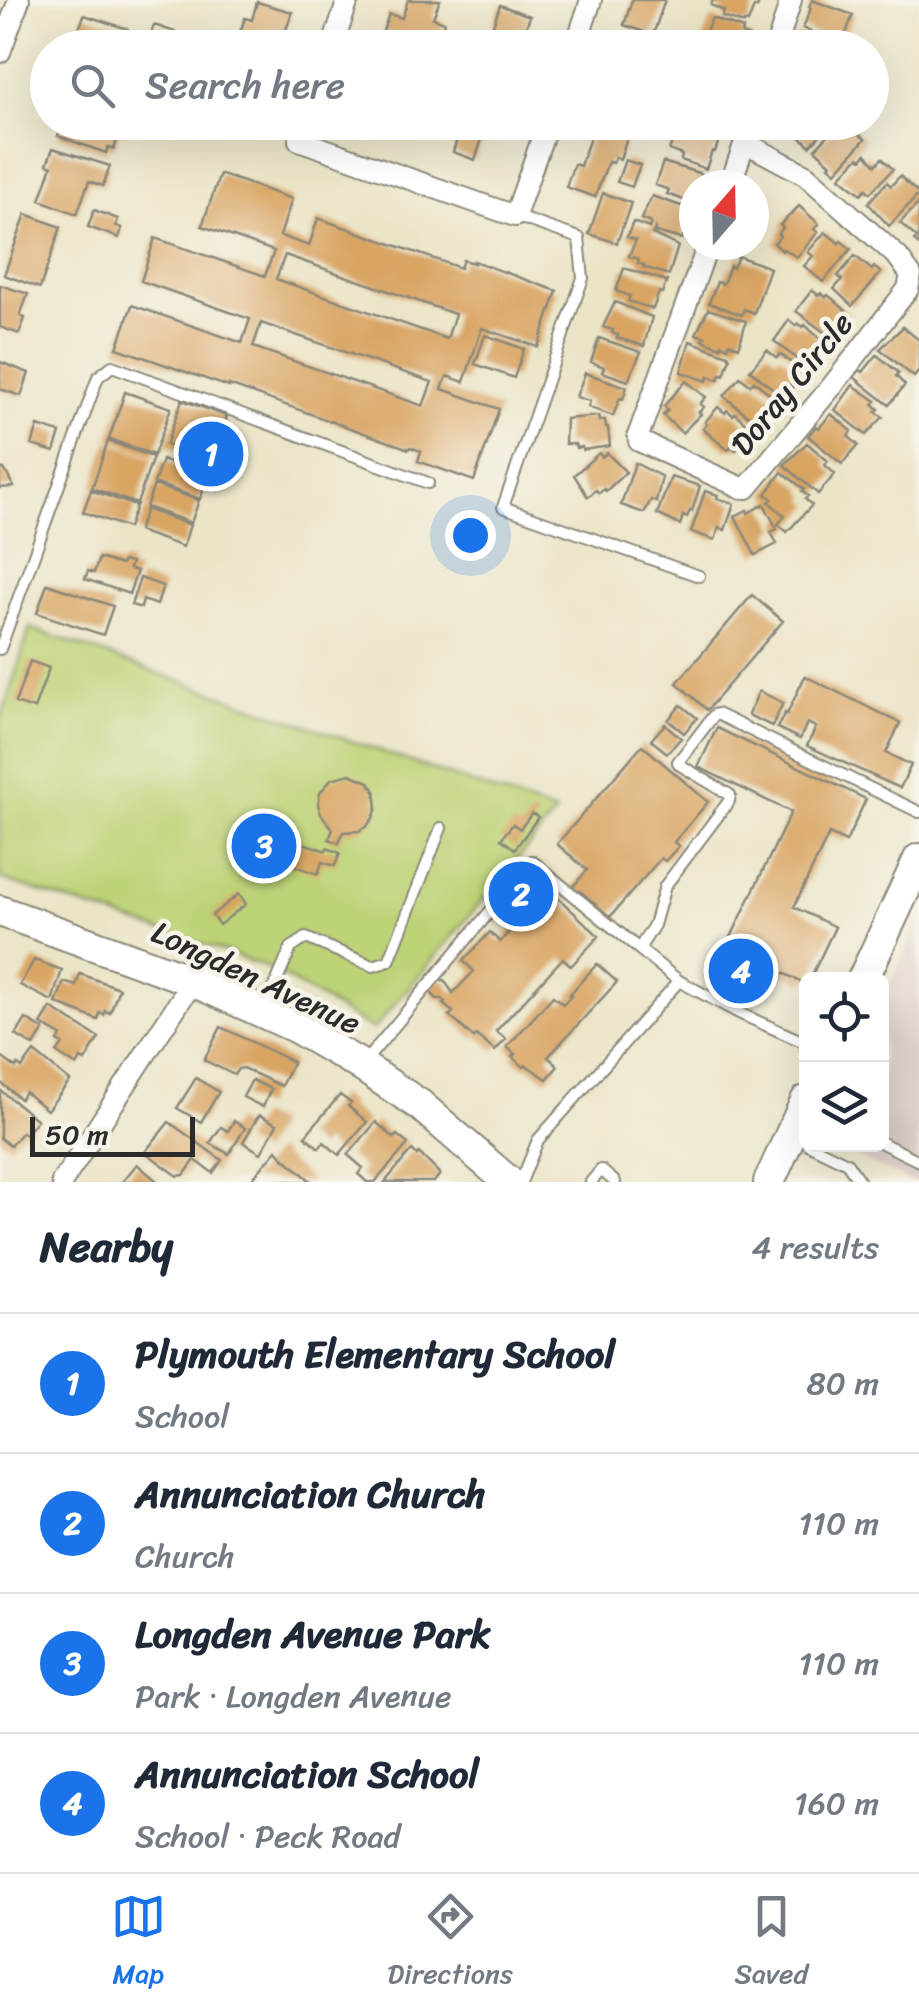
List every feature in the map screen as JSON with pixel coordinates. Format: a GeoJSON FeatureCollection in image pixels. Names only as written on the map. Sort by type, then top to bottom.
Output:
{"type":"FeatureCollection","features":[{"type":"Feature","properties":{"kind":"street"},"geometry":{"type":"LineString","coordinates":[[0,52],[19,0]]}},
{"type":"Feature","properties":{"kind":"street"},"geometry":{"type":"LineString","coordinates":[[338,30],[348,0]]}},
{"type":"Feature","properties":{"kind":"street"},"geometry":{"type":"LineString","coordinates":[[580,30],[591,0]]}},
{"type":"Feature","properties":{"kind":"street"},"geometry":{"type":"LineString","coordinates":[[782,30],[791,0]]}},
{"type":"Feature","properties":{"kind":"street"},"geometry":{"type":"LineString","coordinates":[[325,140],[515,216],[542,140]]}},
{"type":"Feature","properties":{"kind":"street","name":"Doray Circle"},"geometry":{"type":"LineString","coordinates":[[735,170],[746,140]]}},
{"type":"Feature","properties":{"kind":"street","name":"Doray Circle"},"geometry":{"type":"LineString","coordinates":[[703,260],[638,436],[656,449],[748,488],[908,289],[912,275],[898,257],[806,176],[758,140]]}},
{"type":"Feature","properties":{"kind":"street"},"geometry":{"type":"LineString","coordinates":[[867,972],[919,859]]}},
{"type":"Feature","properties":{"kind":"street","name":"Longden Avenue"},"geometry":{"type":"LineString","coordinates":[[0,911],[194,980],[296,1027],[420,1105],[510,1182]]}},
{"type":"Feature","properties":{"kind":"street"},"geometry":{"type":"LineString","coordinates":[[62,1182],[194,980]]}},
{"type":"Feature","properties":{"kind":"street"},"geometry":{"type":"LineString","coordinates":[[768,1182],[799,1131]]}},
{"type":"Feature","properties":{"kind":"lane"},"geometry":{"type":"LineString","coordinates":[[515,216],[579,238],[583,278],[503,507],[699,576]]}},
{"type":"Feature","properties":{"kind":"lane"},"geometry":{"type":"LineString","coordinates":[[0,649],[98,376],[112,366],[428,483]]}},
{"type":"Feature","properties":{"kind":"lane"},"geometry":{"type":"LineString","coordinates":[[639,949],[654,926],[665,886],[730,801],[730,794],[679,763],[714,715],[919,812]]}},
{"type":"Feature","properties":{"kind":"lane"},"geometry":{"type":"LineString","coordinates":[[264,1012],[291,948],[306,938],[373,966],[389,961],[441,828]]}},
{"type":"Feature","properties":{"kind":"lane"},"geometry":{"type":"LineString","coordinates":[[361,1066],[532,862],[679,981],[799,1041]]}},
{"type":"Feature","properties":{"kind":"lane"},"geometry":{"type":"LineString","coordinates":[[521,1182],[538,1140],[679,981]]}},
{"type":"Feature","properties":{"kind":"lane"},"geometry":{"type":"LineString","coordinates":[[889,1146],[919,1161]]}},
{"type":"Feature","properties":{"kind":"lane"},"geometry":{"type":"LineString","coordinates":[[835,1152],[860,1182]]}},
{"type":"Feature","properties":{"kind":"lane"},"geometry":{"type":"LineString","coordinates":[[590,1182],[601,1170],[615,1182]]}},
{"type":"Feature","properties":{"kind":"shaded area"},"geometry":{"type":"Polygon","coordinates":[[[919,922],[919,1182],[910,1182],[846,1152],[889,1152],[889,986],[919,922]]]}},
{"type":"Feature","properties":{"kind":"green space"},"geometry":{"type":"Polygon","coordinates":[[[30,628],[556,813],[373,1030],[273,970],[0,879],[0,723],[30,628]]]}},
{"type":"Feature","properties":{"kind":"building"},"geometry":{"type":"Polygon","coordinates":[[[408,0],[440,0],[433,18],[444,22],[441,30],[383,30],[389,14],[402,18],[408,0]]]}},
{"type":"Feature","properties":{"kind":"building"},"geometry":{"type":"Polygon","coordinates":[[[632,0],[665,0],[655,30],[624,25],[632,0]]]}},
{"type":"Feature","properties":{"kind":"building"},"geometry":{"type":"Polygon","coordinates":[[[713,0],[760,0],[744,24],[722,17],[724,11],[711,5],[713,0]]]}},
{"type":"Feature","properties":{"kind":"building"},"geometry":{"type":"Polygon","coordinates":[[[812,0],[853,15],[847,30],[807,30],[803,28],[812,0]]]}},
{"type":"Feature","properties":{"kind":"building"},"geometry":{"type":"Polygon","coordinates":[[[257,2],[292,12],[286,30],[241,30],[245,18],[252,20],[257,2]]]}},
{"type":"Feature","properties":{"kind":"building"},"geometry":{"type":"Polygon","coordinates":[[[500,5],[530,16],[525,30],[491,30],[500,5]]]}},
{"type":"Feature","properties":{"kind":"building"},"geometry":{"type":"Polygon","coordinates":[[[84,15],[128,29],[128,30],[79,30],[84,15]]]}},
{"type":"Feature","properties":{"kind":"building"},"geometry":{"type":"Polygon","coordinates":[[[712,18],[743,29],[743,30],[706,30],[712,18]]]}},
{"type":"Feature","properties":{"kind":"building"},"geometry":{"type":"Polygon","coordinates":[[[69,140],[117,140],[114,149],[108,147],[106,153],[69,140]]]}},
{"type":"Feature","properties":{"kind":"building"},"geometry":{"type":"Polygon","coordinates":[[[457,140],[482,140],[475,160],[453,152],[457,140]]]}},
{"type":"Feature","properties":{"kind":"building"},"geometry":{"type":"Polygon","coordinates":[[[589,140],[626,140],[620,159],[615,157],[613,163],[608,162],[595,197],[566,187],[574,164],[580,166],[589,140]]]}},
{"type":"Feature","properties":{"kind":"building"},"geometry":{"type":"Polygon","coordinates":[[[673,140],[719,140],[706,169],[681,160],[682,155],[669,150],[673,140]]]}},
{"type":"Feature","properties":{"kind":"building"},"geometry":{"type":"Polygon","coordinates":[[[824,140],[864,140],[836,172],[815,149],[824,140]]]}},
{"type":"Feature","properties":{"kind":"building"},"geometry":{"type":"Polygon","coordinates":[[[53,148],[110,166],[103,186],[89,181],[77,214],[40,200],[52,166],[47,164],[53,148]]]}},
{"type":"Feature","properties":{"kind":"building"},"geometry":{"type":"Polygon","coordinates":[[[866,154],[876,165],[882,158],[893,169],[870,193],[866,189],[861,194],[840,177],[866,154]]]}},
{"type":"Feature","properties":{"kind":"building"},"geometry":{"type":"Polygon","coordinates":[[[625,160],[640,165],[632,187],[617,182],[625,160]]]}},
{"type":"Feature","properties":{"kind":"building"},"geometry":{"type":"Polygon","coordinates":[[[663,162],[689,170],[679,170],[679,198],[655,185],[663,162]]]}},
{"type":"Feature","properties":{"kind":"building"},"geometry":{"type":"Polygon","coordinates":[[[220,174],[292,199],[280,236],[309,246],[318,218],[460,268],[463,260],[474,261],[557,291],[538,347],[482,328],[464,382],[447,376],[442,389],[499,409],[474,481],[418,461],[421,451],[117,348],[132,305],[242,343],[250,319],[141,281],[155,238],[265,276],[274,251],[202,226],[220,174]],[[285,255],[276,279],[447,339],[455,314],[285,255]],[[261,323],[253,347],[423,406],[432,382],[261,323]]]}},
{"type":"Feature","properties":{"kind":"building"},"geometry":{"type":"Polygon","coordinates":[[[900,176],[919,194],[889,226],[868,203],[887,182],[891,186],[900,176]]]}},
{"type":"Feature","properties":{"kind":"building"},"geometry":{"type":"Polygon","coordinates":[[[603,193],[631,203],[617,243],[589,234],[603,193]]]}},
{"type":"Feature","properties":{"kind":"building"},"geometry":{"type":"Polygon","coordinates":[[[652,196],[679,205],[679,238],[655,229],[652,234],[678,246],[669,275],[643,267],[639,259],[629,256],[636,240],[627,237],[633,222],[649,228],[651,223],[641,219],[652,196]]]}},
{"type":"Feature","properties":{"kind":"building"},"geometry":{"type":"Polygon","coordinates":[[[919,203],[919,245],[914,241],[917,238],[900,223],[919,203]]]}},
{"type":"Feature","properties":{"kind":"building"},"geometry":{"type":"Polygon","coordinates":[[[799,206],[819,224],[814,229],[818,232],[797,257],[774,243],[783,228],[780,225],[799,206]]]}},
{"type":"Feature","properties":{"kind":"building"},"geometry":{"type":"Polygon","coordinates":[[[94,210],[118,219],[116,226],[122,228],[119,238],[88,227],[94,210]]]}},
{"type":"Feature","properties":{"kind":"building"},"geometry":{"type":"Polygon","coordinates":[[[26,214],[61,227],[40,288],[4,275],[26,214]]]}},
{"type":"Feature","properties":{"kind":"building"},"geometry":{"type":"Polygon","coordinates":[[[825,232],[851,249],[823,282],[804,266],[813,256],[808,252],[825,232]]]}},
{"type":"Feature","properties":{"kind":"building"},"geometry":{"type":"Polygon","coordinates":[[[855,256],[881,273],[852,306],[834,289],[842,280],[838,276],[855,256]]]}},
{"type":"Feature","properties":{"kind":"building"},"geometry":{"type":"Polygon","coordinates":[[[736,260],[749,260],[770,268],[754,313],[744,309],[742,315],[709,303],[717,282],[723,284],[730,266],[733,268],[736,260]]]}},
{"type":"Feature","properties":{"kind":"building"},"geometry":{"type":"Polygon","coordinates":[[[624,268],[667,281],[653,309],[628,301],[630,296],[616,291],[624,268]]]}},
{"type":"Feature","properties":{"kind":"building"},"geometry":{"type":"Polygon","coordinates":[[[0,285],[28,294],[19,334],[0,327],[0,285]]]}},
{"type":"Feature","properties":{"kind":"building"},"geometry":{"type":"Polygon","coordinates":[[[812,290],[828,295],[849,313],[828,335],[796,311],[812,290]]]}},
{"type":"Feature","properties":{"kind":"building"},"geometry":{"type":"Polygon","coordinates":[[[615,302],[652,317],[644,346],[617,338],[613,330],[603,327],[615,302]]]}},
{"type":"Feature","properties":{"kind":"building"},"geometry":{"type":"Polygon","coordinates":[[[708,309],[746,321],[739,347],[729,343],[728,347],[721,347],[696,334],[708,309]]]}},
{"type":"Feature","properties":{"kind":"building"},"geometry":{"type":"Polygon","coordinates":[[[789,320],[796,326],[805,325],[825,343],[806,366],[774,341],[789,320]]]}},
{"type":"Feature","properties":{"kind":"building"},"geometry":{"type":"Polygon","coordinates":[[[903,327],[919,340],[919,371],[914,377],[880,349],[903,327]]]}},
{"type":"Feature","properties":{"kind":"building"},"geometry":{"type":"Polygon","coordinates":[[[485,335],[524,349],[514,378],[475,364],[485,335]]]}},
{"type":"Feature","properties":{"kind":"building"},"geometry":{"type":"Polygon","coordinates":[[[599,338],[641,352],[628,381],[602,372],[604,367],[591,362],[599,338]]]}},
{"type":"Feature","properties":{"kind":"building"},"geometry":{"type":"Polygon","coordinates":[[[690,341],[728,355],[724,375],[718,380],[709,376],[707,381],[681,372],[690,341]]]}},
{"type":"Feature","properties":{"kind":"building"},"geometry":{"type":"Polygon","coordinates":[[[767,350],[777,358],[780,354],[802,371],[784,398],[750,370],[767,350]]]}},
{"type":"Feature","properties":{"kind":"building"},"geometry":{"type":"Polygon","coordinates":[[[877,355],[899,373],[896,376],[905,385],[889,405],[854,377],[877,355]]]}},
{"type":"Feature","properties":{"kind":"building"},"geometry":{"type":"Polygon","coordinates":[[[0,362],[29,373],[21,396],[0,389],[0,362]]]}},
{"type":"Feature","properties":{"kind":"building"},"geometry":{"type":"Polygon","coordinates":[[[585,373],[627,387],[613,416],[588,407],[590,401],[576,397],[585,373]]]}},
{"type":"Feature","properties":{"kind":"building"},"geometry":{"type":"Polygon","coordinates":[[[740,377],[750,385],[754,381],[775,398],[758,424],[724,396],[740,377]]]}},
{"type":"Feature","properties":{"kind":"building"},"geometry":{"type":"Polygon","coordinates":[[[686,381],[706,397],[700,404],[704,407],[701,414],[682,433],[663,415],[668,410],[664,406],[686,381]]]}},
{"type":"Feature","properties":{"kind":"building"},"geometry":{"type":"Polygon","coordinates":[[[853,385],[876,401],[876,412],[883,417],[866,435],[835,410],[853,385]]]}},
{"type":"Feature","properties":{"kind":"building"},"geometry":{"type":"Polygon","coordinates":[[[125,392],[171,408],[154,455],[109,439],[125,392]]]}},
{"type":"Feature","properties":{"kind":"building"},"geometry":{"type":"Polygon","coordinates":[[[182,400],[227,416],[212,461],[166,445],[182,400]]]}},
{"type":"Feature","properties":{"kind":"building"},"geometry":{"type":"Polygon","coordinates":[[[718,407],[725,413],[735,413],[755,432],[736,450],[731,446],[728,450],[703,429],[718,407]]]}},
{"type":"Feature","properties":{"kind":"building"},"geometry":{"type":"Polygon","coordinates":[[[831,414],[852,431],[848,436],[858,445],[842,464],[808,436],[831,414]]]}},
{"type":"Feature","properties":{"kind":"building"},"geometry":{"type":"Polygon","coordinates":[[[598,416],[608,427],[610,446],[583,450],[575,444],[565,444],[566,419],[598,416]]]}},
{"type":"Feature","properties":{"kind":"building"},"geometry":{"type":"Polygon","coordinates":[[[38,426],[60,433],[54,452],[32,445],[38,426]]]}},
{"type":"Feature","properties":{"kind":"building"},"geometry":{"type":"Polygon","coordinates":[[[108,441],[153,457],[137,504],[92,488],[108,441]]]}},
{"type":"Feature","properties":{"kind":"building"},"geometry":{"type":"Polygon","coordinates":[[[807,443],[828,461],[825,465],[835,474],[818,494],[784,465],[807,443]]]}},
{"type":"Feature","properties":{"kind":"building"},"geometry":{"type":"Polygon","coordinates":[[[599,453],[602,457],[607,453],[626,472],[606,491],[596,490],[588,497],[574,475],[599,453]]]}},
{"type":"Feature","properties":{"kind":"building"},"geometry":{"type":"Polygon","coordinates":[[[162,460],[208,476],[200,499],[154,483],[162,460]]]}},
{"type":"Feature","properties":{"kind":"building"},"geometry":{"type":"Polygon","coordinates":[[[635,463],[662,477],[656,502],[651,500],[644,513],[621,505],[635,463]]]}},
{"type":"Feature","properties":{"kind":"building"},"geometry":{"type":"Polygon","coordinates":[[[0,469],[4,469],[14,487],[0,488],[0,469]]]}},
{"type":"Feature","properties":{"kind":"building"},"geometry":{"type":"Polygon","coordinates":[[[782,472],[804,489],[808,496],[805,499],[812,505],[787,532],[778,524],[785,516],[766,494],[782,472]]]}},
{"type":"Feature","properties":{"kind":"building"},"geometry":{"type":"Polygon","coordinates":[[[671,477],[700,486],[692,511],[683,516],[680,525],[657,514],[671,477]]]}},
{"type":"Feature","properties":{"kind":"building"},"geometry":{"type":"Polygon","coordinates":[[[154,485],[199,500],[191,523],[146,507],[154,485]]]}},
{"type":"Feature","properties":{"kind":"building"},"geometry":{"type":"Polygon","coordinates":[[[91,490],[136,506],[128,528],[83,512],[91,490]]]}},
{"type":"Feature","properties":{"kind":"building"},"geometry":{"type":"Polygon","coordinates":[[[705,491],[734,504],[725,530],[719,527],[715,540],[691,532],[705,491]]]}},
{"type":"Feature","properties":{"kind":"building"},"geometry":{"type":"Polygon","coordinates":[[[764,504],[777,529],[771,532],[777,544],[755,555],[735,516],[764,504]]]}},
{"type":"Feature","properties":{"kind":"building"},"geometry":{"type":"Polygon","coordinates":[[[146,509],[190,525],[183,547],[138,531],[146,509]]]}},
{"type":"Feature","properties":{"kind":"building"},"geometry":{"type":"Polygon","coordinates":[[[99,558],[121,565],[123,561],[131,563],[129,569],[137,571],[129,594],[85,579],[88,571],[94,573],[99,558]]]}},
{"type":"Feature","properties":{"kind":"building"},"geometry":{"type":"Polygon","coordinates":[[[140,578],[163,586],[157,605],[143,600],[141,608],[131,605],[140,578]]]}},
{"type":"Feature","properties":{"kind":"building"},"geometry":{"type":"Polygon","coordinates":[[[47,584],[113,606],[103,635],[37,613],[47,584]]]}},
{"type":"Feature","properties":{"kind":"building"},"geometry":{"type":"Polygon","coordinates":[[[752,595],[783,621],[707,710],[677,683],[752,595]]]}},
{"type":"Feature","properties":{"kind":"building"},"geometry":{"type":"Polygon","coordinates":[[[30,661],[49,668],[34,709],[15,703],[30,661]]]}},
{"type":"Feature","properties":{"kind":"building"},"geometry":{"type":"Polygon","coordinates":[[[805,676],[900,723],[886,753],[911,765],[900,788],[807,746],[816,727],[807,723],[800,739],[777,728],[805,676]]]}},
{"type":"Feature","properties":{"kind":"building"},"geometry":{"type":"Polygon","coordinates":[[[759,691],[783,703],[772,726],[748,715],[759,691]]]}},
{"type":"Feature","properties":{"kind":"building"},"geometry":{"type":"Polygon","coordinates":[[[681,705],[697,718],[684,733],[668,720],[681,705]]]}},
{"type":"Feature","properties":{"kind":"building"},"geometry":{"type":"Polygon","coordinates":[[[665,724],[681,738],[667,753],[651,740],[665,724]]]}},
{"type":"Feature","properties":{"kind":"building"},"geometry":{"type":"Polygon","coordinates":[[[717,728],[866,799],[846,842],[829,834],[794,907],[835,927],[813,972],[799,972],[799,981],[749,957],[745,965],[723,954],[791,812],[698,767],[717,728]]]}},
{"type":"Feature","properties":{"kind":"building"},"geometry":{"type":"Polygon","coordinates":[[[642,745],[708,802],[674,842],[679,846],[665,861],[661,858],[610,917],[572,888],[587,870],[557,844],[642,745]]]}},
{"type":"Feature","properties":{"kind":"building"},"geometry":{"type":"Polygon","coordinates":[[[350,774],[369,782],[375,791],[377,808],[367,826],[343,832],[339,843],[329,839],[333,829],[318,804],[320,793],[331,779],[350,774]]]}},
{"type":"Feature","properties":{"kind":"building"},"geometry":{"type":"Polygon","coordinates":[[[532,813],[538,817],[515,849],[501,839],[513,824],[520,829],[532,813]]]}},
{"type":"Feature","properties":{"kind":"building"},"geometry":{"type":"Polygon","coordinates":[[[286,837],[340,853],[335,866],[322,862],[318,874],[278,860],[286,837]]]}},
{"type":"Feature","properties":{"kind":"building"},"geometry":{"type":"Polygon","coordinates":[[[539,880],[599,936],[571,966],[563,958],[496,1031],[506,1039],[495,1051],[449,1016],[453,1012],[432,994],[431,987],[444,980],[453,993],[474,971],[463,961],[490,932],[500,942],[520,919],[511,911],[539,880]]]}},
{"type":"Feature","properties":{"kind":"building"},"geometry":{"type":"Polygon","coordinates":[[[239,894],[246,904],[219,925],[212,915],[239,894]]]}},
{"type":"Feature","properties":{"kind":"building"},"geometry":{"type":"Polygon","coordinates":[[[34,960],[62,970],[52,1001],[20,985],[34,960]]]}},
{"type":"Feature","properties":{"kind":"building"},"geometry":{"type":"Polygon","coordinates":[[[597,964],[617,982],[548,1057],[558,1066],[547,1079],[524,1067],[507,1047],[553,996],[563,1004],[597,964]]]}},
{"type":"Feature","properties":{"kind":"building"},"geometry":{"type":"Polygon","coordinates":[[[80,974],[119,988],[110,1013],[100,1013],[98,1020],[56,1003],[64,982],[76,986],[80,974]]]}},
{"type":"Feature","properties":{"kind":"building"},"geometry":{"type":"Polygon","coordinates":[[[51,1008],[99,1038],[85,1061],[81,1059],[77,1066],[57,1053],[63,1044],[58,1041],[61,1036],[41,1024],[51,1008]]]}},
{"type":"Feature","properties":{"kind":"building"},"geometry":{"type":"Polygon","coordinates":[[[26,1019],[44,1030],[34,1046],[16,1035],[26,1019]]]}},
{"type":"Feature","properties":{"kind":"building"},"geometry":{"type":"Polygon","coordinates":[[[221,1027],[293,1062],[281,1086],[243,1068],[234,1075],[204,1060],[221,1027]]]}},
{"type":"Feature","properties":{"kind":"building"},"geometry":{"type":"Polygon","coordinates":[[[34,1052],[70,1081],[47,1110],[25,1092],[20,1099],[0,1082],[0,1056],[22,1068],[34,1052]]]}},
{"type":"Feature","properties":{"kind":"building"},"geometry":{"type":"Polygon","coordinates":[[[196,1078],[219,1092],[201,1122],[177,1108],[196,1078]]]}},
{"type":"Feature","properties":{"kind":"building"},"geometry":{"type":"Polygon","coordinates":[[[252,1080],[271,1089],[263,1107],[243,1097],[252,1080]]]}},
{"type":"Feature","properties":{"kind":"building"},"geometry":{"type":"Polygon","coordinates":[[[0,1090],[37,1120],[10,1146],[0,1138],[0,1090]]]}},
{"type":"Feature","properties":{"kind":"building"},"geometry":{"type":"Polygon","coordinates":[[[340,1095],[367,1122],[339,1155],[324,1142],[319,1148],[305,1136],[340,1095]]]}},
{"type":"Feature","properties":{"kind":"building"},"geometry":{"type":"Polygon","coordinates":[[[259,1115],[277,1124],[261,1153],[243,1142],[259,1115]]]}},
{"type":"Feature","properties":{"kind":"building"},"geometry":{"type":"Polygon","coordinates":[[[234,1121],[245,1128],[229,1154],[210,1143],[221,1127],[228,1131],[234,1121]]]}},
{"type":"Feature","properties":{"kind":"building"},"geometry":{"type":"Polygon","coordinates":[[[169,1122],[222,1160],[213,1173],[195,1160],[184,1175],[178,1176],[145,1152],[169,1122]]]}},
{"type":"Feature","properties":{"kind":"building"},"geometry":{"type":"Polygon","coordinates":[[[376,1122],[408,1144],[375,1182],[367,1182],[358,1174],[363,1168],[348,1155],[376,1122]]]}},
{"type":"Feature","properties":{"kind":"building"},"geometry":{"type":"Polygon","coordinates":[[[277,1150],[282,1156],[312,1182],[251,1180],[277,1150]]]}},
{"type":"Feature","properties":{"kind":"building"},"geometry":{"type":"Polygon","coordinates":[[[412,1150],[440,1174],[434,1182],[385,1182],[412,1150]]]}},
{"type":"Feature","properties":{"kind":"building"},"geometry":{"type":"Polygon","coordinates":[[[137,1164],[158,1182],[122,1182],[137,1164]]]}},
{"type":"Feature","properties":{"kind":"place","name":"Plymouth Elementary School"},"geometry":{"type":"Point","coordinates":[211,454]}},
{"type":"Feature","properties":{"kind":"place","name":"Longden Avenue Park"},"geometry":{"type":"Point","coordinates":[264,846]}},
{"type":"Feature","properties":{"kind":"place","name":"Annunciation Church"},"geometry":{"type":"Point","coordinates":[521,894]}},
{"type":"Feature","properties":{"kind":"place","name":"Annunciation School"},"geometry":{"type":"Point","coordinates":[741,971]}}]}
